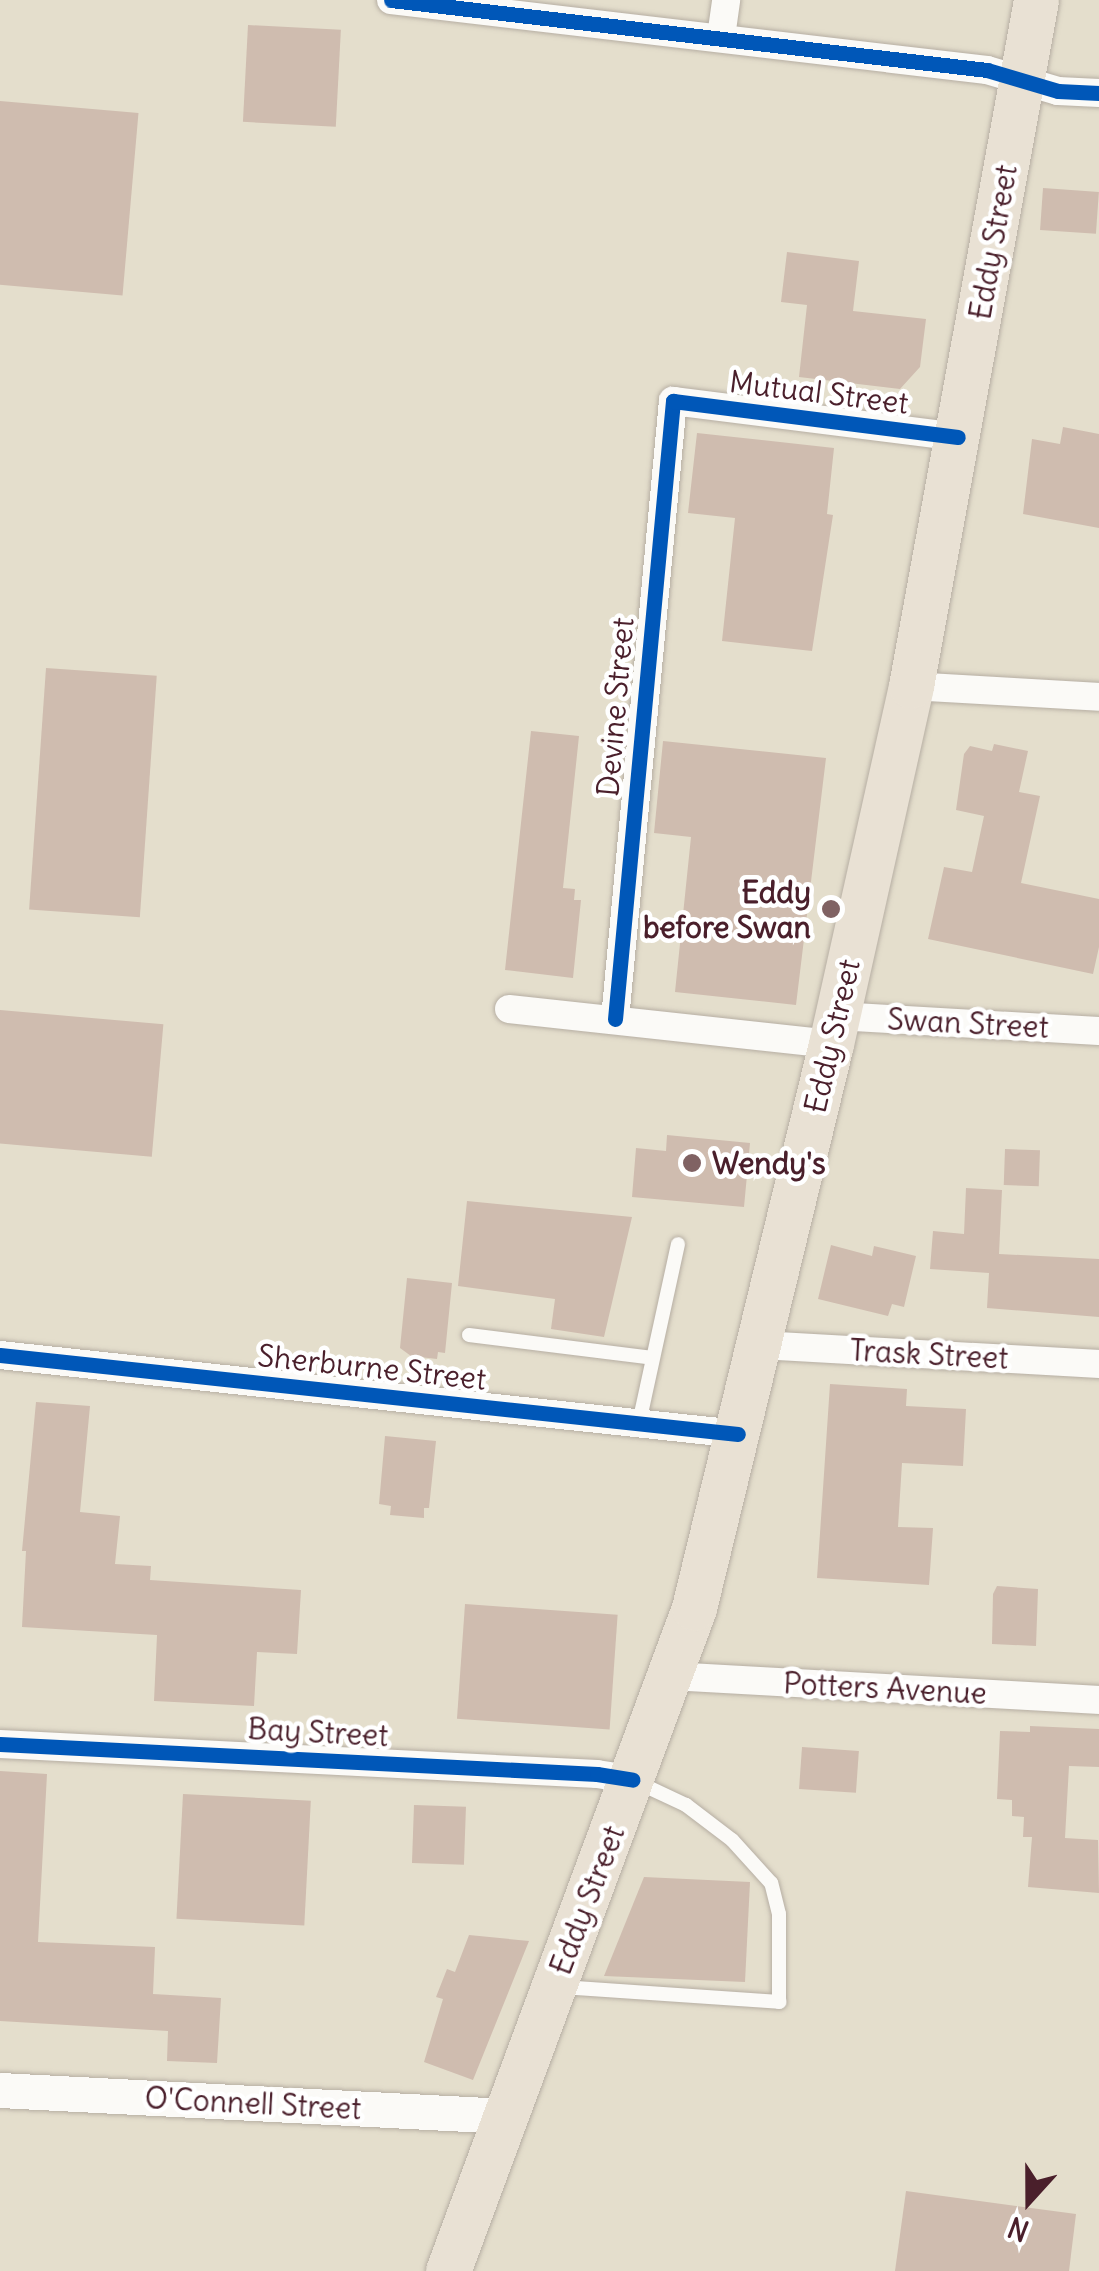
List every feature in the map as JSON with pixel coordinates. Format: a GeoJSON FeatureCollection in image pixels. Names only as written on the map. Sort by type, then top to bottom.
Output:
{"type":"FeatureCollection","features":[{"type":"Feature","properties":{"kind":"main road","name":"Eddy Street"},"geometry":{"type":"LineString","coordinates":[[448,2271],[694,1608],[760,1345],[911,686],[1036,0]]}},
{"type":"Feature","properties":{"kind":"street"},"geometry":{"type":"LineString","coordinates":[[392,0],[987,70],[1022,82],[1099,93]]}},
{"type":"Feature","properties":{"kind":"street"},"geometry":{"type":"LineString","coordinates":[[721,37],[726,0]]}},
{"type":"Feature","properties":{"kind":"street","name":"Mutual Street"},"geometry":{"type":"LineString","coordinates":[[674,401],[958,437]]}},
{"type":"Feature","properties":{"kind":"street","name":"Devine Street"},"geometry":{"type":"LineString","coordinates":[[615,1019],[674,401]]}},
{"type":"Feature","properties":{"kind":"street"},"geometry":{"type":"LineString","coordinates":[[911,686],[1099,698]]}},
{"type":"Feature","properties":{"kind":"street","name":"Swan Street"},"geometry":{"type":"LineString","coordinates":[[509,1008],[615,1019],[834,1030],[1099,1031]]}},
{"type":"Feature","properties":{"kind":"street","name":"Trask Street"},"geometry":{"type":"LineString","coordinates":[[760,1345],[1099,1364]]}},
{"type":"Feature","properties":{"kind":"street","name":"Sherburne Street"},"geometry":{"type":"LineString","coordinates":[[0,1355],[738,1434]]}},
{"type":"Feature","properties":{"kind":"street","name":"Potters Avenue"},"geometry":{"type":"LineString","coordinates":[[671,1676],[1099,1700]]}},
{"type":"Feature","properties":{"kind":"street","name":"Bay Street"},"geometry":{"type":"LineString","coordinates":[[0,1744],[597,1774],[632,1780]]}},
{"type":"Feature","properties":{"kind":"street","name":"O'Connell Street"},"geometry":{"type":"LineString","coordinates":[[0,2090],[506,2116]]}},
{"type":"Feature","properties":{"kind":"lane"},"geometry":{"type":"LineString","coordinates":[[639,1423],[678,1244]]}},
{"type":"Feature","properties":{"kind":"lane"},"geometry":{"type":"LineString","coordinates":[[469,1336],[653,1358]]}},
{"type":"Feature","properties":{"kind":"lane"},"geometry":{"type":"LineString","coordinates":[[555,1986],[779,2002],[778,1914],[771,1884],[755,1862],[717,1828],[686,1806],[632,1780]]}},
{"type":"Feature","properties":{"kind":"building"},"geometry":{"type":"Polygon","coordinates":[[[248,25],[341,30],[336,127],[243,122],[248,25]]]}},
{"type":"Feature","properties":{"kind":"building"},"geometry":{"type":"Polygon","coordinates":[[[0,101],[138,113],[123,295],[0,285],[0,101]]]}},
{"type":"Feature","properties":{"kind":"building"},"geometry":{"type":"Polygon","coordinates":[[[1043,188],[1099,192],[1096,234],[1040,230],[1043,188]]]}},
{"type":"Feature","properties":{"kind":"building"},"geometry":{"type":"Polygon","coordinates":[[[787,252],[859,261],[853,311],[926,319],[920,367],[900,389],[799,377],[807,305],[781,302],[787,252]]]}},
{"type":"Feature","properties":{"kind":"building"},"geometry":{"type":"Polygon","coordinates":[[[1063,427],[1099,434],[1099,528],[1023,514],[1032,439],[1060,444],[1063,427]]]}},
{"type":"Feature","properties":{"kind":"building"},"geometry":{"type":"Polygon","coordinates":[[[697,433],[834,448],[827,514],[833,515],[812,651],[722,641],[735,518],[688,513],[697,433]]]}},
{"type":"Feature","properties":{"kind":"building"},"geometry":{"type":"Polygon","coordinates":[[[46,668],[157,676],[140,917],[29,909],[46,668]]]}},
{"type":"Feature","properties":{"kind":"building"},"geometry":{"type":"Polygon","coordinates":[[[531,731],[579,736],[563,888],[575,889],[574,900],[581,900],[573,978],[505,970],[531,731]]]}},
{"type":"Feature","properties":{"kind":"building"},"geometry":{"type":"Polygon","coordinates":[[[663,741],[826,758],[796,1005],[675,992],[691,837],[654,833],[663,741]]]}},
{"type":"Feature","properties":{"kind":"building"},"geometry":{"type":"Polygon","coordinates":[[[994,744],[1028,751],[1019,792],[1040,796],[1021,883],[1099,899],[1099,947],[1093,974],[928,939],[944,867],[972,872],[984,816],[956,810],[964,754],[970,746],[992,751],[994,744]]]}},
{"type":"Feature","properties":{"kind":"building"},"geometry":{"type":"Polygon","coordinates":[[[0,1010],[163,1024],[152,1157],[0,1144],[0,1010]]]}},
{"type":"Feature","properties":{"kind":"building","name":"Wendy's"},"geometry":{"type":"Polygon","coordinates":[[[667,1135],[750,1143],[744,1207],[632,1197],[636,1148],[666,1151],[667,1135]]]}},
{"type":"Feature","properties":{"kind":"building"},"geometry":{"type":"Polygon","coordinates":[[[1005,1149],[1040,1150],[1039,1186],[1004,1185],[1005,1149]]]}},
{"type":"Feature","properties":{"kind":"building"},"geometry":{"type":"Polygon","coordinates":[[[966,1188],[1002,1190],[999,1254],[1099,1259],[1099,1317],[987,1308],[989,1273],[930,1269],[933,1231],[964,1234],[966,1188]]]}},
{"type":"Feature","properties":{"kind":"building"},"geometry":{"type":"Polygon","coordinates":[[[467,1201],[632,1217],[604,1337],[551,1329],[555,1299],[458,1286],[467,1201]]]}},
{"type":"Feature","properties":{"kind":"building"},"geometry":{"type":"Polygon","coordinates":[[[831,1245],[872,1256],[874,1246],[916,1256],[904,1307],[892,1304],[888,1316],[818,1299],[831,1245]]]}},
{"type":"Feature","properties":{"kind":"building"},"geometry":{"type":"Polygon","coordinates":[[[407,1278],[452,1283],[445,1353],[438,1352],[437,1359],[411,1356],[400,1348],[407,1278]]]}},
{"type":"Feature","properties":{"kind":"building"},"geometry":{"type":"Polygon","coordinates":[[[830,1384],[907,1389],[906,1406],[966,1409],[963,1466],[902,1463],[898,1527],[933,1528],[929,1585],[817,1578],[830,1384]]]}},
{"type":"Feature","properties":{"kind":"building"},"geometry":{"type":"Polygon","coordinates":[[[36,1402],[90,1406],[80,1512],[120,1516],[115,1564],[151,1566],[150,1580],[301,1590],[297,1654],[257,1652],[254,1706],[154,1701],[157,1635],[22,1627],[26,1551],[22,1551],[36,1402]]]}},
{"type":"Feature","properties":{"kind":"building"},"geometry":{"type":"Polygon","coordinates":[[[385,1436],[436,1441],[429,1508],[424,1508],[424,1518],[390,1515],[391,1506],[379,1504],[385,1436]]]}},
{"type":"Feature","properties":{"kind":"building"},"geometry":{"type":"Polygon","coordinates":[[[997,1586],[1038,1589],[1036,1646],[992,1644],[993,1594],[997,1586]]]}},
{"type":"Feature","properties":{"kind":"building"},"geometry":{"type":"Polygon","coordinates":[[[465,1604],[618,1615],[610,1729],[457,1719],[465,1604]]]}},
{"type":"Feature","properties":{"kind":"building"},"geometry":{"type":"Polygon","coordinates":[[[1030,1726],[1099,1729],[1099,1767],[1069,1766],[1065,1838],[1098,1840],[1099,1893],[1028,1887],[1032,1837],[1023,1837],[1024,1817],[1012,1816],[1012,1800],[997,1799],[1000,1731],[1030,1732],[1030,1726]]]}},
{"type":"Feature","properties":{"kind":"building"},"geometry":{"type":"Polygon","coordinates":[[[802,1747],[859,1751],[856,1793],[799,1789],[802,1747]]]}},
{"type":"Feature","properties":{"kind":"building"},"geometry":{"type":"Polygon","coordinates":[[[0,1771],[47,1774],[38,1942],[155,1947],[153,1994],[221,1998],[217,2063],[167,2061],[168,2031],[0,2021],[0,1771]]]}},
{"type":"Feature","properties":{"kind":"building"},"geometry":{"type":"Polygon","coordinates":[[[183,1794],[311,1801],[304,1926],[176,1919],[183,1794]]]}},
{"type":"Feature","properties":{"kind":"building"},"geometry":{"type":"Polygon","coordinates":[[[414,1805],[466,1807],[464,1865],[412,1863],[414,1805]]]}},
{"type":"Feature","properties":{"kind":"building"},"geometry":{"type":"Polygon","coordinates":[[[644,1877],[750,1882],[745,1982],[604,1976],[644,1877]]]}},
{"type":"Feature","properties":{"kind":"building"},"geometry":{"type":"Polygon","coordinates":[[[469,1935],[529,1941],[473,2080],[424,2062],[443,1999],[436,1997],[447,1969],[455,1972],[469,1935]]]}},
{"type":"Feature","properties":{"kind":"building"},"geometry":{"type":"Polygon","coordinates":[[[906,2191],[1076,2214],[1069,2271],[895,2271],[906,2191]]]}},
{"type":"Feature","properties":{"kind":"cycle path"},"geometry":{"type":"LineString","coordinates":[[391,0],[987,70],[1058,91],[1099,93]]}},
{"type":"Feature","properties":{"kind":"cycle path"},"geometry":{"type":"LineString","coordinates":[[615,1019],[673,401],[958,437]]}},
{"type":"Feature","properties":{"kind":"cycle path"},"geometry":{"type":"LineString","coordinates":[[0,1355],[738,1434]]}},
{"type":"Feature","properties":{"kind":"cycle path"},"geometry":{"type":"LineString","coordinates":[[0,1744],[597,1774],[633,1780]]}},
{"type":"Feature","properties":{"kind":"place","name":"Eddy before Swan"},"geometry":{"type":"Point","coordinates":[831,909]}},
{"type":"Feature","properties":{"kind":"place","name":"Wendy's"},"geometry":{"type":"Point","coordinates":[692,1163]}}]}
